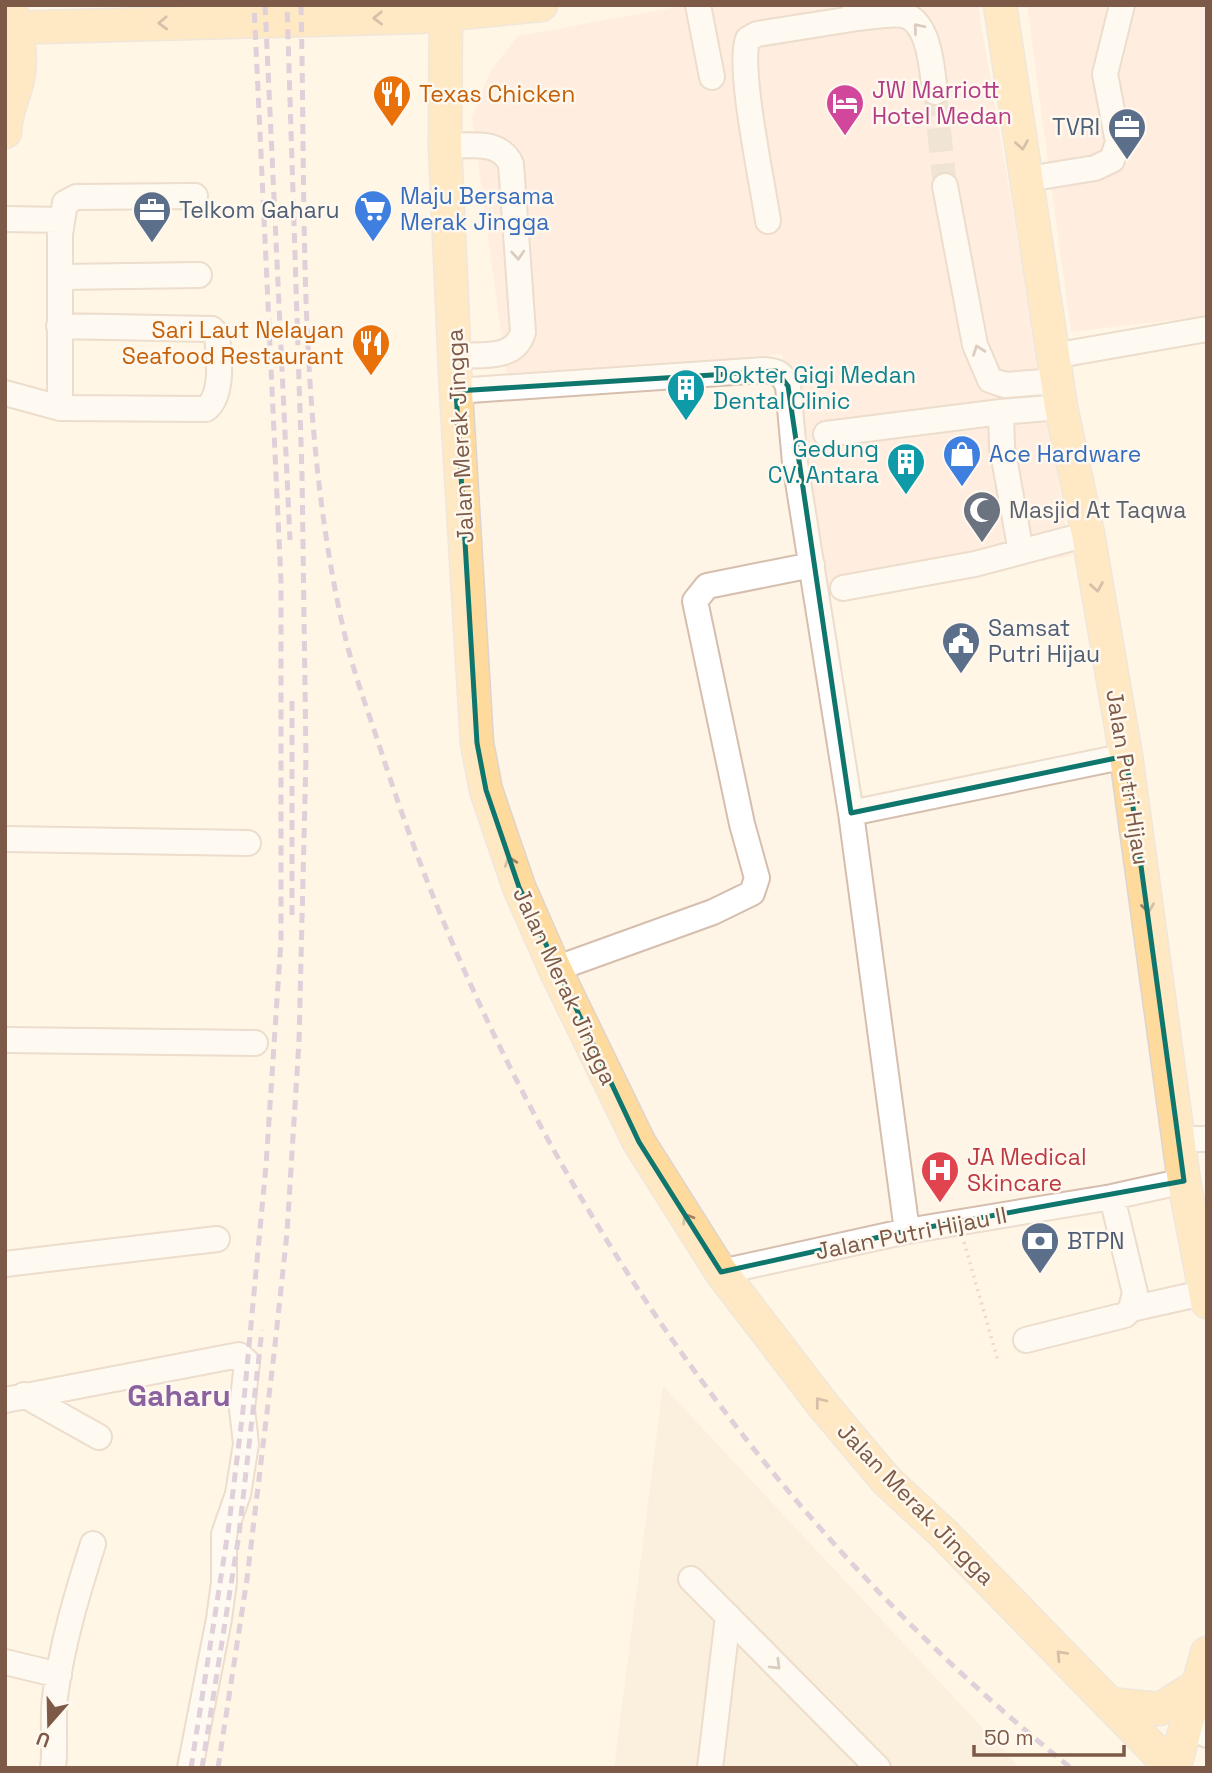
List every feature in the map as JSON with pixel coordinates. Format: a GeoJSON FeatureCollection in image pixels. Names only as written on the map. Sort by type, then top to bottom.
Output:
{"type":"FeatureCollection","features":[{"type":"Feature","properties":{"kind":"main road"},"geometry":{"type":"LineString","coordinates":[[5,132],[5,115],[16,88],[11,20],[446,10],[541,5]]}},
{"type":"Feature","properties":{"kind":"main road","name":"Jalan Putri Hijau"},"geometry":{"type":"LineString","coordinates":[[1000,5],[1057,381],[1088,534],[1193,1139],[1184,1181],[1206,1296]]}},
{"type":"Feature","properties":{"kind":"main road","name":"Jalan Merak Jingga"},"geometry":{"type":"LineString","coordinates":[[446,10],[445,146],[456,391],[477,743],[486,790],[519,887],[555,969],[639,1142],[721,1272],[823,1405],[886,1480],[944,1534],[1173,1768]]}},
{"type":"Feature","properties":{"kind":"main road"},"geometry":{"type":"LineString","coordinates":[[1173,1768],[1197,1730],[1200,1684],[1207,1653]]}},
{"type":"Feature","properties":{"kind":"main road"},"geometry":{"type":"LineString","coordinates":[[1109,1704],[1160,1709],[1200,1684]]}},
{"type":"Feature","properties":{"kind":"street"},"geometry":{"type":"LineString","coordinates":[[698,5],[712,77]]}},
{"type":"Feature","properties":{"kind":"street"},"geometry":{"type":"LineString","coordinates":[[1028,179],[1095,168],[1112,160],[1118,142],[1105,74],[1122,5]]}},
{"type":"Feature","properties":{"kind":"street"},"geometry":{"type":"LineString","coordinates":[[768,221],[746,74],[744,50],[748,39],[757,34],[857,12],[905,15],[914,21],[925,36],[935,92]]}},
{"type":"Feature","properties":{"kind":"street"},"geometry":{"type":"LineString","coordinates":[[445,146],[495,146],[507,154],[511,164],[523,332],[520,344],[510,352],[456,356]]}},
{"type":"Feature","properties":{"kind":"street"},"geometry":{"type":"LineString","coordinates":[[945,186],[975,345],[990,380],[1005,385],[1057,381]]}},
{"type":"Feature","properties":{"kind":"street"},"geometry":{"type":"LineString","coordinates":[[60,408],[59,326],[62,220],[65,203],[76,198],[195,196]]}},
{"type":"Feature","properties":{"kind":"street"},"geometry":{"type":"LineString","coordinates":[[5,219],[62,220]]}},
{"type":"Feature","properties":{"kind":"street"},"geometry":{"type":"LineString","coordinates":[[61,277],[199,275]]}},
{"type":"Feature","properties":{"kind":"street"},"geometry":{"type":"LineString","coordinates":[[5,393],[60,408],[206,409],[214,403],[219,355],[218,335],[212,329],[59,326]]}},
{"type":"Feature","properties":{"kind":"street"},"geometry":{"type":"LineString","coordinates":[[826,435],[1001,412],[1057,381],[1207,329]]}},
{"type":"Feature","properties":{"kind":"street"},"geometry":{"type":"LineString","coordinates":[[456,391],[776,371],[783,375],[788,386],[795,463],[851,813],[907,1230]]}},
{"type":"Feature","properties":{"kind":"street"},"geometry":{"type":"LineString","coordinates":[[1001,412],[1002,447],[1021,552]]}},
{"type":"Feature","properties":{"kind":"street"},"geometry":{"type":"LineString","coordinates":[[843,587],[975,564],[1088,534]]}},
{"type":"Feature","properties":{"kind":"street"},"geometry":{"type":"LineString","coordinates":[[555,969],[713,912],[752,893],[757,878],[742,824],[695,601],[707,586],[812,565]]}},
{"type":"Feature","properties":{"kind":"street"},"geometry":{"type":"LineString","coordinates":[[851,813],[1126,756]]}},
{"type":"Feature","properties":{"kind":"street"},"geometry":{"type":"LineString","coordinates":[[5,839],[248,843]]}},
{"type":"Feature","properties":{"kind":"street"},"geometry":{"type":"LineString","coordinates":[[5,1040],[255,1043]]}},
{"type":"Feature","properties":{"kind":"street","name":"Jalan Putri Hijau II"},"geometry":{"type":"LineString","coordinates":[[721,1272],[907,1230],[958,1224],[1112,1197],[1184,1181]]}},
{"type":"Feature","properties":{"kind":"street"},"geometry":{"type":"LineString","coordinates":[[1026,1340],[1125,1315],[1131,1309],[1135,1293],[1112,1197]]}},
{"type":"Feature","properties":{"kind":"street"},"geometry":{"type":"LineString","coordinates":[[5,1264],[217,1239]]}},
{"type":"Feature","properties":{"kind":"street"},"geometry":{"type":"LineString","coordinates":[[1131,1309],[1206,1296]]}},
{"type":"Feature","properties":{"kind":"street"},"geometry":{"type":"LineString","coordinates":[[15,1398],[239,1355],[247,1362],[242,1409],[246,1444],[238,1494],[224,1534],[224,1582],[219,1619],[190,1768]]}},
{"type":"Feature","properties":{"kind":"street"},"geometry":{"type":"LineString","coordinates":[[15,1398],[99,1437]]}},
{"type":"Feature","properties":{"kind":"street"},"geometry":{"type":"LineString","coordinates":[[53,1768],[55,1700],[59,1675],[74,1605],[93,1544]]}},
{"type":"Feature","properties":{"kind":"street"},"geometry":{"type":"LineString","coordinates":[[691,1578],[878,1768]]}},
{"type":"Feature","properties":{"kind":"street"},"geometry":{"type":"LineString","coordinates":[[710,1768],[728,1616]]}},
{"type":"Feature","properties":{"kind":"street"},"geometry":{"type":"LineString","coordinates":[[5,1662],[59,1675]]}},
{"type":"Feature","properties":{"kind":"path"},"geometry":{"type":"LineString","coordinates":[[958,1224],[998,1361]]}},
{"type":"Feature","properties":{"kind":"highlighted area"},"geometry":{"type":"Polygon","coordinates":[[[776,371],[788,386],[851,813],[1126,756],[1184,1181],[907,1231],[721,1272],[639,1142],[519,887],[486,790],[477,743],[456,391],[776,371]]]}},
{"type":"Feature","properties":{"kind":"shaded area"},"geometry":{"type":"Polygon","coordinates":[[[687,5],[978,5],[1071,556],[820,597],[782,354],[507,378],[472,117],[491,70],[518,36],[687,5]]]}},
{"type":"Feature","properties":{"kind":"shaded area","name":"TVRI"},"geometry":{"type":"Polygon","coordinates":[[[1027,5],[1207,5],[1207,316],[1071,332],[1027,5]]]}},
{"type":"Feature","properties":{"kind":"shaded area"},"geometry":{"type":"Polygon","coordinates":[[[663,1386],[1020,1768],[614,1768],[663,1386]]]}},
{"type":"Feature","properties":{"kind":"tunnel"},"geometry":{"type":"LineString","coordinates":[[935,92],[945,186]]}},
{"type":"Feature","properties":{"kind":"railway"},"geometry":{"type":"LineString","coordinates":[[191,1768],[228,1532],[243,1410],[266,1165],[281,940],[281,581],[254,5]]}},
{"type":"Feature","properties":{"kind":"railway"},"geometry":{"type":"LineString","coordinates":[[265,5],[290,540]]}},
{"type":"Feature","properties":{"kind":"railway"},"geometry":{"type":"LineString","coordinates":[[218,1768],[247,1579],[274,1354],[287,1233],[299,1041],[306,757],[302,474],[287,5]]}},
{"type":"Feature","properties":{"kind":"railway"},"geometry":{"type":"LineString","coordinates":[[301,5],[304,243],[311,401],[330,558],[353,667],[437,905],[500,1046],[572,1183],[655,1314],[746,1439],[846,1557],[955,1667],[1071,1768]]}},
{"type":"Feature","properties":{"kind":"railway"},"geometry":{"type":"LineString","coordinates":[[292,701],[292,915]]}},
{"type":"Feature","properties":{"kind":"railway"},"geometry":{"type":"LineString","coordinates":[[202,1768],[239,1534],[262,1330]]}},
{"type":"Feature","properties":{"kind":"place","name":"Texas Chicken"},"geometry":{"type":"Point","coordinates":[392,128]}},
{"type":"Feature","properties":{"kind":"place","name":"JW Marriott Hotel Medan"},"geometry":{"type":"Point","coordinates":[845,137]}},
{"type":"Feature","properties":{"kind":"place","name":"TVRI"},"geometry":{"type":"Point","coordinates":[1127,161]}},
{"type":"Feature","properties":{"kind":"place","name":"Maju Bersama Merak Jingga"},"geometry":{"type":"Point","coordinates":[373,243]}},
{"type":"Feature","properties":{"kind":"place","name":"Telkom Gaharu"},"geometry":{"type":"Point","coordinates":[152,244]}},
{"type":"Feature","properties":{"kind":"place","name":"Sari Laut Nelayan Seafood Restaurant"},"geometry":{"type":"Point","coordinates":[371,377]}},
{"type":"Feature","properties":{"kind":"place","name":"Dokter Gigi Medan Dental Clinic"},"geometry":{"type":"Point","coordinates":[686,422]}},
{"type":"Feature","properties":{"kind":"place","name":"Ace Hardware"},"geometry":{"type":"Point","coordinates":[962,488]}},
{"type":"Feature","properties":{"kind":"place","name":"Gedung CV. Antara"},"geometry":{"type":"Point","coordinates":[906,496]}},
{"type":"Feature","properties":{"kind":"place","name":"Masjid At Taqwa"},"geometry":{"type":"Point","coordinates":[982,544]}},
{"type":"Feature","properties":{"kind":"place","name":"Samsat Putri Hijau"},"geometry":{"type":"Point","coordinates":[961,675]}},
{"type":"Feature","properties":{"kind":"place","name":"JA Medical Skincare"},"geometry":{"type":"Point","coordinates":[940,1204]}},
{"type":"Feature","properties":{"kind":"place","name":"BTPN"},"geometry":{"type":"Point","coordinates":[1040,1275]}},
{"type":"Feature","properties":{"kind":"district","name":"Gaharu"},"geometry":{"type":"Point","coordinates":[179,1395]}}]}
